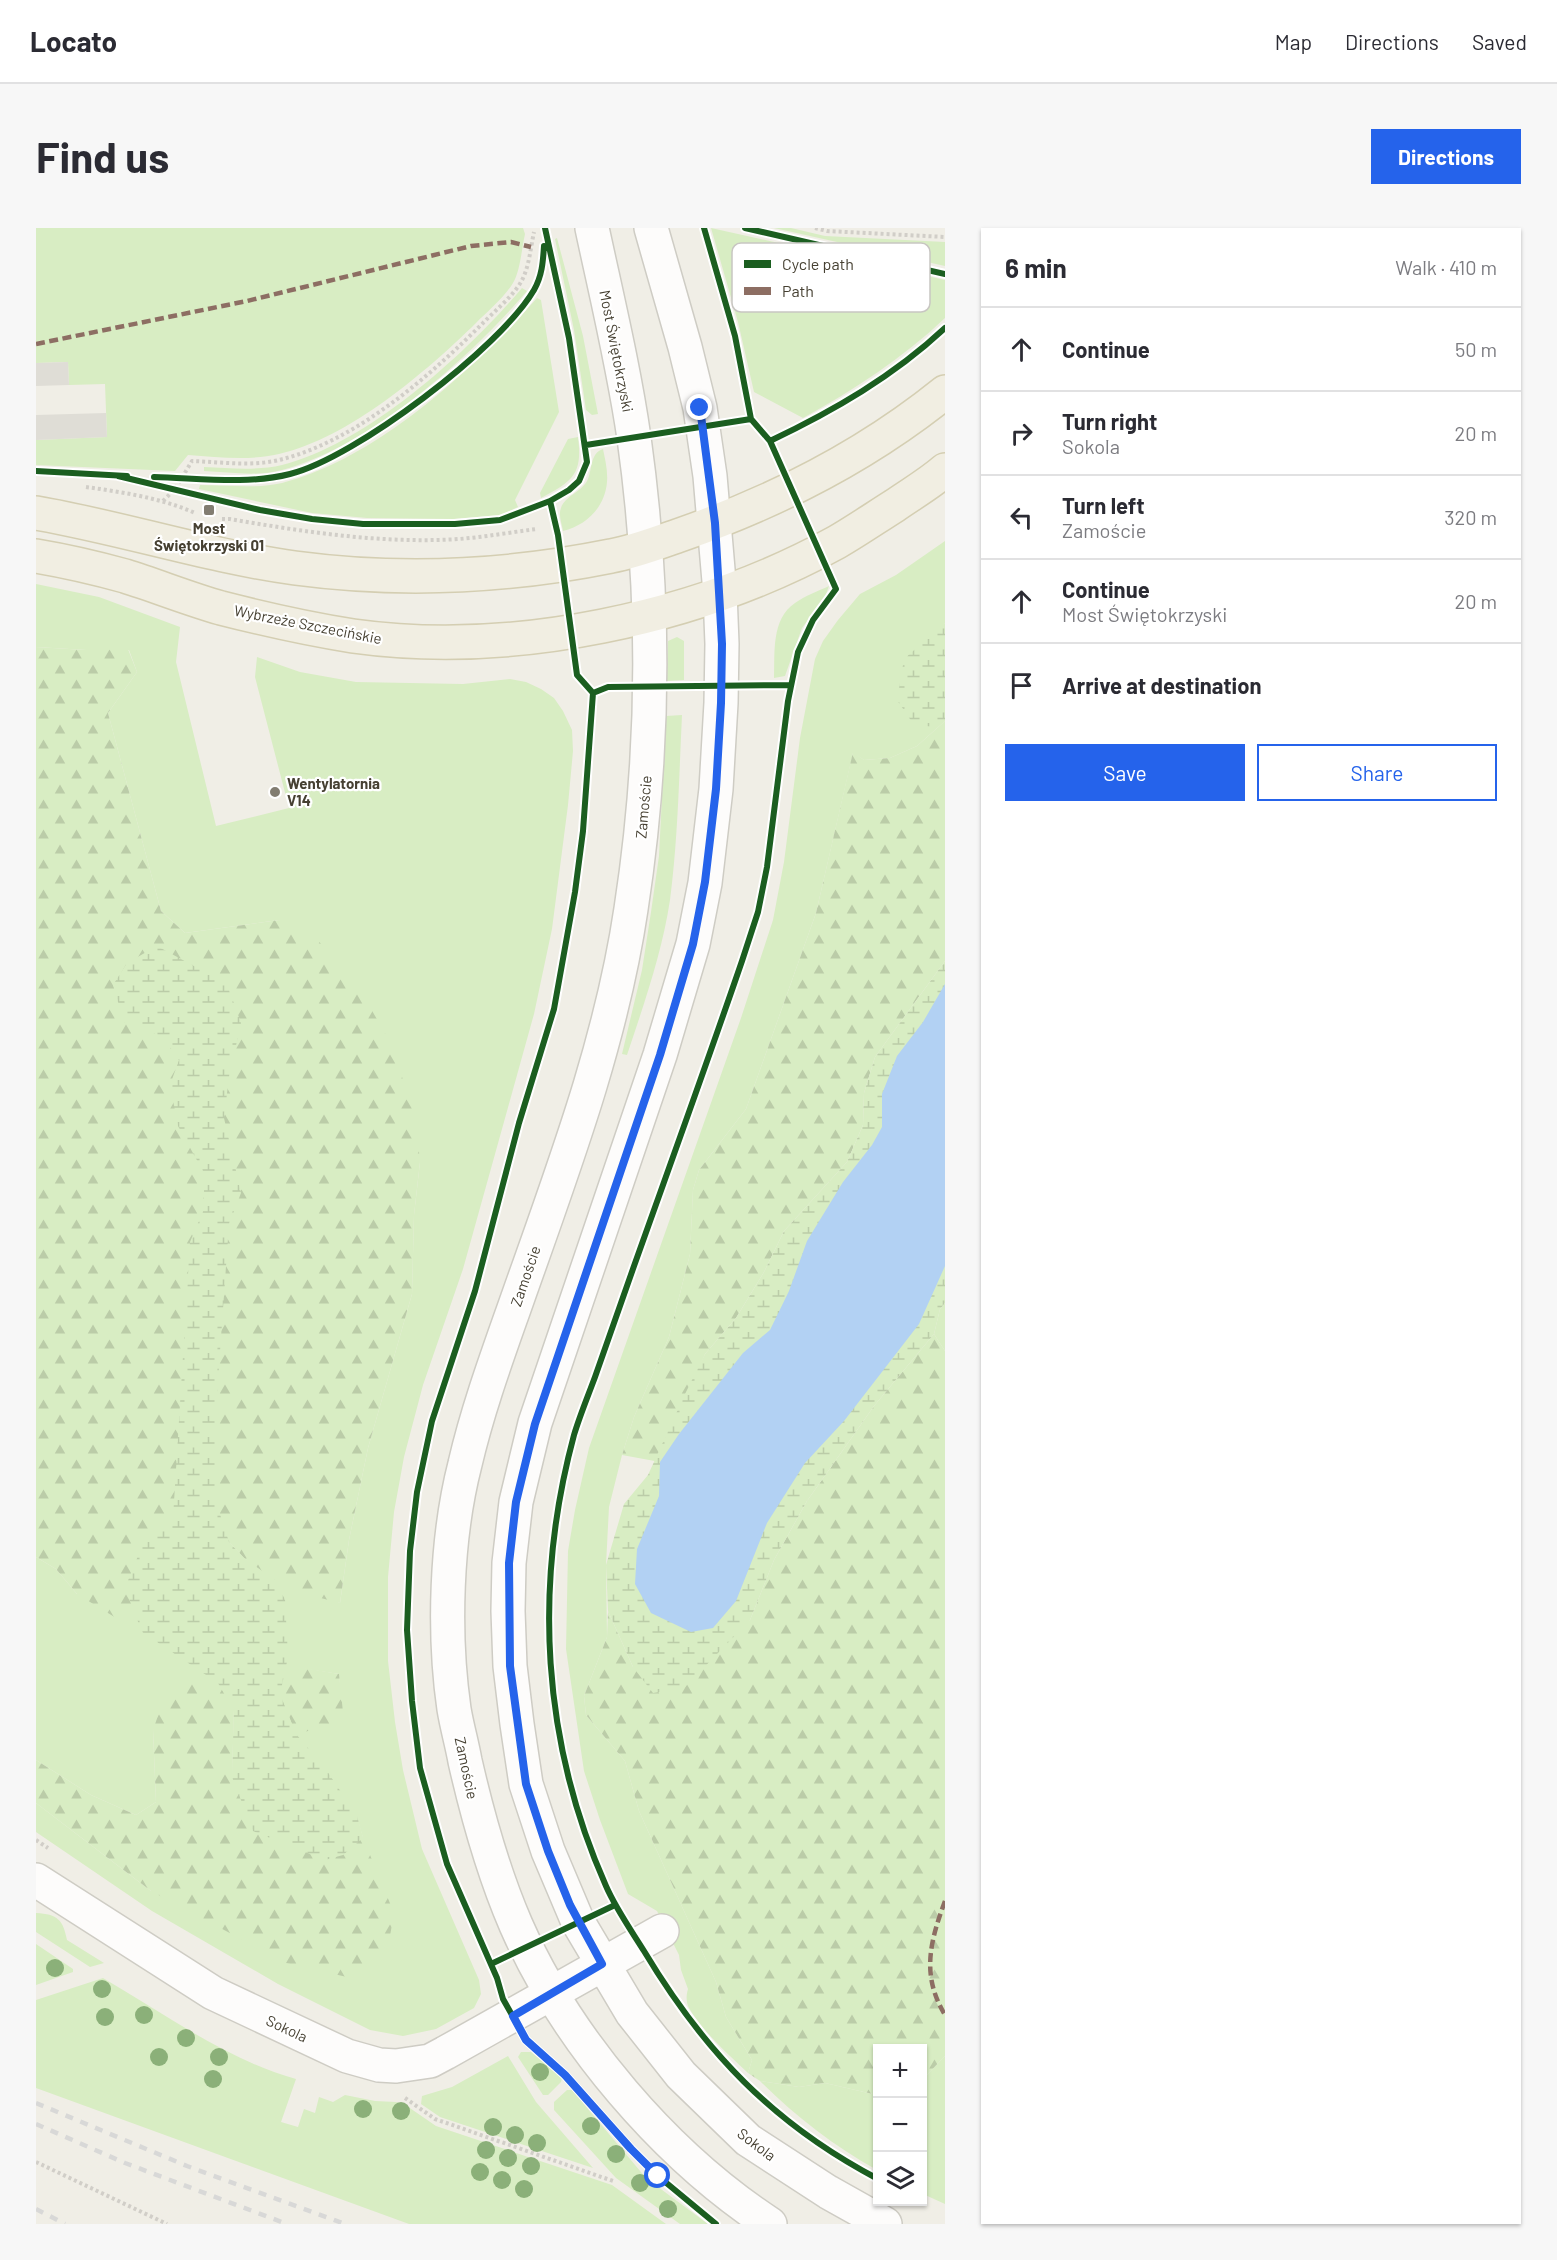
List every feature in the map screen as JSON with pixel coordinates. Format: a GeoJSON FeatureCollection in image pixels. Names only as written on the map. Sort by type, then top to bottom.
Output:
{"type":"FeatureCollection","features":[{"type":"Feature","properties":{"kind":"main road"},"geometry":{"type":"LineString","coordinates":[[36,513],[223,555],[294,568],[375,576],[465,575],[528,569],[612,556],[715,523],[836,466],[923,410],[945,392]]}},
{"type":"Feature","properties":{"kind":"main road","name":"Wybrzeże Szczecińskie"},"geometry":{"type":"LineString","coordinates":[[36,556],[123,576],[219,607],[352,636],[398,640],[472,641],[545,635],[650,615],[720,593],[776,571],[838,541],[945,471]]}},
{"type":"Feature","properties":{"kind":"street","name":"Most Świętokrzyski"},"geometry":{"type":"LineString","coordinates":[[592,228],[634,437],[646,546]]}},
{"type":"Feature","properties":{"kind":"street"},"geometry":{"type":"LineString","coordinates":[[651,228],[685,346],[700,408],[715,523],[720,593],[721,703],[716,789],[705,882],[693,944],[660,1055],[535,1424],[516,1502],[509,1563],[510,1666],[526,1784],[548,1851],[570,1905],[602,1964],[663,1931]]}},
{"type":"Feature","properties":{"kind":"street","name":"Zamoście"},"geometry":{"type":"LineString","coordinates":[[553,1993],[518,1930],[480,1827],[454,1710],[447,1624],[451,1549],[464,1467],[490,1378],[580,1120],[609,1021],[631,914],[645,805],[651,687],[646,546]]}},
{"type":"Feature","properties":{"kind":"street","name":"Sokola"},"geometry":{"type":"LineString","coordinates":[[36,1880],[213,1993],[347,2056],[379,2065],[411,2065],[430,2061],[602,1964],[632,2013],[681,2075],[748,2140],[828,2192],[885,2224]]}},
{"type":"Feature","properties":{"kind":"street"},"geometry":{"type":"LineString","coordinates":[[553,1993],[586,2044],[638,2110],[717,2184],[771,2224]]}},
{"type":"Feature","properties":{"kind":"path"},"geometry":{"type":"LineString","coordinates":[[815,228],[826,231],[945,237]]}},
{"type":"Feature","properties":{"kind":"path"},"geometry":{"type":"LineString","coordinates":[[162,502],[175,489],[192,461],[255,463],[280,460],[332,441],[383,409],[458,348],[518,288],[525,275],[534,232]]}},
{"type":"Feature","properties":{"kind":"path"},"geometry":{"type":"LineString","coordinates":[[171,477],[193,478]]}},
{"type":"Feature","properties":{"kind":"path"},"geometry":{"type":"LineString","coordinates":[[82,486],[162,502],[203,515]]}},
{"type":"Feature","properties":{"kind":"path"},"geometry":{"type":"LineString","coordinates":[[163,486],[185,492]]}},
{"type":"Feature","properties":{"kind":"path"},"geometry":{"type":"LineString","coordinates":[[212,517],[358,538],[459,539],[537,529]]}},
{"type":"Feature","properties":{"kind":"path"},"geometry":{"type":"LineString","coordinates":[[36,1840],[54,1852]]}},
{"type":"Feature","properties":{"kind":"path"},"geometry":{"type":"LineString","coordinates":[[399,2094],[435,2119],[613,2181]]}},
{"type":"Feature","properties":{"kind":"path"},"geometry":{"type":"LineString","coordinates":[[36,2162],[167,2224]]}},
{"type":"Feature","properties":{"kind":"green space"},"geometry":{"type":"Polygon","coordinates":[[[36,228],[523,228],[525,234],[517,273],[505,294],[434,362],[385,401],[332,434],[306,446],[279,454],[256,457],[188,455],[175,471],[36,465],[36,440],[107,437],[105,384],[69,385],[68,362],[36,363],[36,228]]]}},
{"type":"Feature","properties":{"kind":"green space"},"geometry":{"type":"Polygon","coordinates":[[[711,228],[778,243],[732,243],[732,301],[711,228]]]}},
{"type":"Feature","properties":{"kind":"green space"},"geometry":{"type":"Polygon","coordinates":[[[774,228],[791,228],[825,236],[945,242],[945,266],[930,263],[930,243],[842,243],[774,228]]]}},
{"type":"Feature","properties":{"kind":"green space"},"geometry":{"type":"Polygon","coordinates":[[[557,238],[583,336],[598,414],[592,415],[586,410],[574,330],[555,239],[557,238]]]}},
{"type":"Feature","properties":{"kind":"green space"},"geometry":{"type":"Polygon","coordinates":[[[930,277],[945,280],[945,318],[912,347],[877,372],[803,418],[754,392],[735,312],[930,312],[930,277]]]}},
{"type":"Feature","properties":{"kind":"green space"},"geometry":{"type":"Polygon","coordinates":[[[522,288],[527,291],[504,317],[447,371],[383,421],[349,442],[315,458],[272,472],[243,474],[204,471],[204,467],[253,469],[282,465],[315,454],[348,437],[381,417],[444,367],[499,314],[522,288]]]}},
{"type":"Feature","properties":{"kind":"green space"},"geometry":{"type":"Polygon","coordinates":[[[537,298],[541,300],[559,412],[515,500],[518,507],[501,515],[453,519],[367,518],[312,513],[199,489],[200,485],[251,486],[282,483],[318,471],[353,454],[388,432],[453,382],[537,298]]]}},
{"type":"Feature","properties":{"kind":"green space"},"geometry":{"type":"Polygon","coordinates":[[[578,437],[577,469],[561,487],[541,498],[540,493],[568,439],[578,437]]]}},
{"type":"Feature","properties":{"kind":"green space"},"geometry":{"type":"Polygon","coordinates":[[[603,449],[607,478],[603,499],[599,507],[587,519],[563,531],[560,520],[561,508],[569,497],[587,481],[593,458],[603,449]]]}},
{"type":"Feature","properties":{"kind":"green space"},"geometry":{"type":"Polygon","coordinates":[[[945,541],[945,623],[943,626],[945,721],[917,746],[890,758],[864,760],[853,753],[816,913],[746,1109],[699,1170],[693,1190],[690,1254],[669,1337],[634,1417],[609,1507],[606,1565],[607,1637],[584,1696],[586,1715],[625,1761],[639,1811],[716,1982],[726,2017],[752,2060],[748,2073],[724,2051],[694,2017],[687,2003],[688,1989],[681,1970],[679,1955],[657,1911],[628,1894],[600,1820],[584,1771],[566,1649],[568,1551],[589,1448],[741,1018],[773,920],[784,862],[800,738],[815,659],[823,641],[860,594],[896,575],[945,541]]]}},
{"type":"Feature","properties":{"kind":"green space"},"geometry":{"type":"Polygon","coordinates":[[[36,584],[99,597],[180,627],[176,662],[216,826],[289,808],[255,677],[257,657],[300,672],[356,682],[463,684],[510,679],[526,682],[554,698],[572,730],[573,751],[568,805],[552,929],[534,1014],[463,1269],[423,1385],[404,1457],[394,1512],[388,1577],[388,1661],[403,1770],[422,1849],[479,1980],[481,1994],[474,2008],[436,2029],[403,2036],[370,2030],[278,1984],[152,1911],[36,1832],[36,1803],[151,1891],[363,1838],[357,1817],[232,1777],[234,1710],[153,1730],[156,1802],[136,1815],[91,1795],[36,1760],[36,1557],[56,1569],[77,1594],[229,1542],[245,1559],[340,1603],[349,1540],[368,1448],[412,1294],[414,1215],[420,1162],[279,920],[185,933],[161,911],[108,713],[137,672],[129,650],[36,647],[36,584]],[[287,1666],[340,1696],[339,1674],[287,1666]]]}},
{"type":"Feature","properties":{"kind":"green space"},"geometry":{"type":"Polygon","coordinates":[[[829,586],[825,597],[802,628],[785,676],[774,678],[776,637],[782,618],[795,603],[829,586]]]}},
{"type":"Feature","properties":{"kind":"green space"},"geometry":{"type":"Polygon","coordinates":[[[945,623],[945,721],[937,727],[914,725],[897,700],[904,659],[945,623]]]}},
{"type":"Feature","properties":{"kind":"green space"},"geometry":{"type":"Polygon","coordinates":[[[677,637],[684,641],[684,680],[667,681],[668,641],[677,637]]]}},
{"type":"Feature","properties":{"kind":"green space"},"geometry":{"type":"Polygon","coordinates":[[[36,647],[86,650],[128,649],[137,672],[108,713],[161,911],[185,933],[279,920],[316,938],[359,988],[386,1035],[415,1111],[420,1162],[414,1215],[412,1294],[368,1448],[349,1540],[340,1603],[290,1590],[245,1559],[229,1542],[140,1578],[134,1613],[121,1621],[77,1594],[56,1569],[36,1557],[36,647]]]}},
{"type":"Feature","properties":{"kind":"green space"},"geometry":{"type":"Polygon","coordinates":[[[682,715],[677,831],[667,920],[646,998],[627,1055],[622,1054],[642,970],[659,856],[666,716],[682,715]]]}},
{"type":"Feature","properties":{"kind":"green space"},"geometry":{"type":"Polygon","coordinates":[[[945,721],[945,961],[875,1057],[864,1093],[863,1125],[847,1162],[784,1231],[764,1272],[736,1318],[705,1354],[660,1462],[622,1455],[634,1417],[669,1337],[690,1254],[693,1190],[699,1170],[746,1109],[816,913],[853,752],[864,760],[890,758],[917,746],[945,721]]]}},
{"type":"Feature","properties":{"kind":"green space"},"geometry":{"type":"Polygon","coordinates":[[[157,946],[227,984],[241,1023],[229,1077],[224,1118],[241,1193],[229,1224],[216,1408],[216,1502],[229,1542],[245,1559],[272,1579],[285,1599],[288,1657],[280,1694],[296,1734],[325,1768],[357,1816],[363,1838],[343,1855],[325,1860],[253,1831],[232,1777],[234,1710],[218,1683],[142,1632],[125,1588],[142,1546],[173,1518],[190,1242],[204,1209],[204,1173],[178,1126],[170,1085],[179,1060],[163,1037],[124,1022],[113,985],[127,963],[157,946]]]}},
{"type":"Feature","properties":{"kind":"green space"},"geometry":{"type":"Polygon","coordinates":[[[945,961],[945,1303],[940,1309],[934,1334],[874,1406],[807,1501],[774,1560],[750,1620],[684,1688],[653,1693],[633,1667],[608,1611],[606,1565],[624,1504],[648,1475],[705,1354],[736,1318],[764,1272],[784,1231],[847,1162],[863,1125],[864,1093],[875,1057],[945,961]]]}},
{"type":"Feature","properties":{"kind":"green space"},"geometry":{"type":"Polygon","coordinates":[[[945,1303],[945,1351],[934,1334],[940,1309],[945,1303]]]}},
{"type":"Feature","properties":{"kind":"green space"},"geometry":{"type":"Polygon","coordinates":[[[934,1334],[945,1351],[945,2056],[927,2075],[927,2044],[873,2044],[873,2094],[825,2083],[799,2087],[760,2081],[748,2073],[752,2060],[726,2017],[716,1982],[639,1811],[625,1761],[586,1715],[584,1696],[607,1637],[608,1611],[633,1667],[750,1620],[774,1560],[807,1501],[874,1406],[934,1334]]]}},
{"type":"Feature","properties":{"kind":"green space"},"geometry":{"type":"Polygon","coordinates":[[[287,1665],[339,1674],[344,1722],[296,1734],[280,1694],[287,1665]]]}},
{"type":"Feature","properties":{"kind":"green space"},"geometry":{"type":"Polygon","coordinates":[[[191,1680],[218,1683],[234,1710],[232,1777],[316,1829],[357,1816],[363,1838],[394,1913],[387,1953],[360,1980],[286,1963],[151,1891],[36,1803],[36,1760],[91,1795],[136,1815],[156,1802],[153,1730],[168,1687],[191,1680]]]}},
{"type":"Feature","properties":{"kind":"green space"},"geometry":{"type":"Polygon","coordinates":[[[36,1913],[58,1919],[64,1927],[67,1940],[104,1963],[90,1967],[36,1932],[36,1913]]]}},
{"type":"Feature","properties":{"kind":"green space"},"geometry":{"type":"Polygon","coordinates":[[[36,1944],[73,1969],[73,1972],[36,1985],[36,1944]]]}},
{"type":"Feature","properties":{"kind":"green space"},"geometry":{"type":"Polygon","coordinates":[[[103,1978],[221,2048],[270,2071],[296,2079],[281,2122],[298,2127],[304,2109],[315,2113],[319,2097],[333,2102],[345,2095],[404,2104],[436,2126],[612,2185],[666,2224],[409,2224],[36,2088],[36,2000],[103,1978]]]}},
{"type":"Feature","properties":{"kind":"green space"},"geometry":{"type":"Polygon","coordinates":[[[521,2052],[531,2052],[562,2078],[548,2095],[543,2095],[518,2057],[521,2052]]]}},
{"type":"Feature","properties":{"kind":"green space"},"geometry":{"type":"Polygon","coordinates":[[[508,2056],[536,2102],[593,2168],[440,2117],[421,2104],[422,2096],[452,2087],[508,2056]]]}},
{"type":"Feature","properties":{"kind":"green space"},"geometry":{"type":"Polygon","coordinates":[[[945,2056],[945,2204],[927,2196],[927,2075],[945,2056]]]}},
{"type":"Feature","properties":{"kind":"green space"},"geometry":{"type":"Polygon","coordinates":[[[760,2081],[799,2087],[825,2083],[873,2094],[873,2168],[816,2130],[760,2081]]]}},
{"type":"Feature","properties":{"kind":"green space"},"geometry":{"type":"Polygon","coordinates":[[[567,2090],[572,2090],[646,2178],[708,2224],[680,2224],[616,2178],[554,2110],[554,2102],[567,2090]]]}},
{"type":"Feature","properties":{"kind":"shaded area"},"geometry":{"type":"Polygon","coordinates":[[[68,362],[69,385],[36,386],[36,363],[68,362]]]}},
{"type":"Feature","properties":{"kind":"shaded area"},"geometry":{"type":"Polygon","coordinates":[[[106,413],[107,437],[36,440],[36,415],[106,413]]]}},
{"type":"Feature","properties":{"kind":"water"},"geometry":{"type":"Polygon","coordinates":[[[945,984],[945,1266],[919,1324],[844,1421],[805,1463],[767,1523],[736,1601],[713,1628],[691,1632],[651,1613],[635,1584],[637,1549],[659,1496],[660,1462],[679,1434],[743,1353],[770,1330],[789,1291],[807,1241],[843,1182],[872,1145],[882,1127],[882,1094],[897,1056],[923,1022],[945,984]]]}},
{"type":"Feature","properties":{"kind":"railway"},"geometry":{"type":"LineString","coordinates":[[36,2103],[187,2166],[345,2224]]}},
{"type":"Feature","properties":{"kind":"railway"},"geometry":{"type":"LineString","coordinates":[[36,2124],[125,2163],[287,2224]]}},
{"type":"Feature","properties":{"kind":"railway"},"geometry":{"type":"LineString","coordinates":[[36,2209],[65,2224]]}},
{"type":"Feature","properties":{"kind":"marked path"},"geometry":{"type":"LineString","coordinates":[[36,344],[247,301],[471,246],[511,242],[531,247]]}},
{"type":"Feature","properties":{"kind":"marked path"},"geometry":{"type":"LineString","coordinates":[[945,1901],[935,1930],[930,1958],[933,1986],[945,2015]]}},
{"type":"Feature","properties":{"kind":"cycle path"},"geometry":{"type":"LineString","coordinates":[[118,476],[260,510],[312,519],[363,524],[455,524],[500,520],[550,501],[569,490],[579,481],[587,462],[569,338],[545,228]]}},
{"type":"Feature","properties":{"kind":"cycle path"},"geometry":{"type":"LineString","coordinates":[[704,228],[735,336],[751,419]]}},
{"type":"Feature","properties":{"kind":"cycle path"},"geometry":{"type":"LineString","coordinates":[[745,228],[810,243]]}},
{"type":"Feature","properties":{"kind":"cycle path"},"geometry":{"type":"LineString","coordinates":[[154,477],[222,480],[274,477],[318,464],[351,447],[424,398],[491,341],[516,314],[537,285],[543,263],[544,246]]}},
{"type":"Feature","properties":{"kind":"cycle path"},"geometry":{"type":"LineString","coordinates":[[930,271],[945,274]]}},
{"type":"Feature","properties":{"kind":"cycle path"},"geometry":{"type":"LineString","coordinates":[[770,441],[817,417],[884,377],[945,328]]}},
{"type":"Feature","properties":{"kind":"cycle path"},"geometry":{"type":"LineString","coordinates":[[586,445],[751,419],[770,441],[836,589],[813,620],[798,652],[788,701],[767,867],[758,912],[574,1435],[561,1492],[553,1549],[549,1607],[551,1663],[557,1720],[568,1776],[585,1832],[606,1886],[614,1903],[667,1987],[691,2021],[744,2082],[806,2134],[840,2158],[873,2176]]}},
{"type":"Feature","properties":{"kind":"cycle path"},"geometry":{"type":"LineString","coordinates":[[36,471],[127,476]]}},
{"type":"Feature","properties":{"kind":"cycle path"},"geometry":{"type":"LineString","coordinates":[[550,501],[558,535],[577,675],[593,693],[583,831],[575,892],[554,1009],[519,1123],[475,1291],[432,1421],[417,1492],[410,1551],[407,1630],[412,1701],[420,1768],[447,1864],[497,1978],[503,1999],[526,2040],[565,2075],[658,2176],[716,2224]]}},
{"type":"Feature","properties":{"kind":"cycle path"},"geometry":{"type":"LineString","coordinates":[[593,693],[608,687],[791,685]]}},
{"type":"Feature","properties":{"kind":"cycle path"},"geometry":{"type":"LineString","coordinates":[[491,1964],[615,1905]]}},
{"type":"Feature","properties":{"kind":"place","name":"Most Świętokrzyski 01"},"geometry":{"type":"Point","coordinates":[209,510]}},
{"type":"Feature","properties":{"kind":"place","name":"Wentylatornia V14"},"geometry":{"type":"Point","coordinates":[275,792]}},
{"type":"Feature","properties":{"kind":"route"},"geometry":{"type":"LineString","coordinates":[[658,2176],[565,2075],[526,2040],[513,2016],[602,1964],[570,1905],[548,1851],[526,1784],[510,1666],[509,1563],[516,1502],[535,1424],[660,1055],[693,944],[705,882],[716,789],[722,644],[715,523],[700,408]]}}]}
